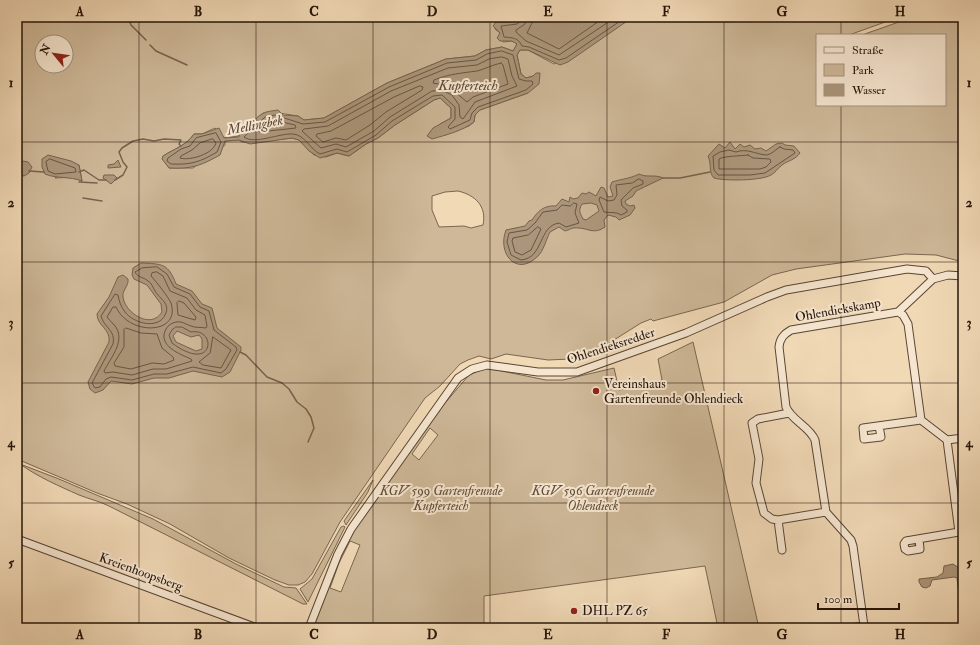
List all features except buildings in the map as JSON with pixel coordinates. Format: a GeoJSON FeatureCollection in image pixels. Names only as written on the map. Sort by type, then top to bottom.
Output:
{"type":"FeatureCollection","features":[{"type":"Feature","properties":{"kind":"street","name":"Ohlendieksredder"},"geometry":{"type":"LineString","coordinates":[[309,628],[338,554],[351,529],[458,378],[472,369],[487,366],[538,372],[577,372],[686,332],[786,290],[907,269],[926,271],[933,279]]}},
{"type":"Feature","properties":{"kind":"street"},"geometry":{"type":"LineString","coordinates":[[933,279],[948,275],[963,276]]}},
{"type":"Feature","properties":{"kind":"street","name":"Ohlendiekskamp"},"geometry":{"type":"LineString","coordinates":[[789,413],[786,407],[779,347],[780,341],[786,332],[898,312],[933,279]]}},
{"type":"Feature","properties":{"kind":"street"},"geometry":{"type":"LineString","coordinates":[[898,312],[904,315],[908,324],[921,420],[947,440],[961,533],[919,539]]}},
{"type":"Feature","properties":{"kind":"street"},"geometry":{"type":"LineString","coordinates":[[826,512],[778,520],[767,516],[761,508],[756,483],[759,459],[751,427],[754,420],[789,413],[812,432],[815,440],[826,512],[851,540],[853,546],[865,627],[850,628]]}},
{"type":"Feature","properties":{"kind":"street"},"geometry":{"type":"LineString","coordinates":[[880,426],[921,420]]}},
{"type":"Feature","properties":{"kind":"street"},"geometry":{"type":"LineString","coordinates":[[947,440],[963,438]]}},
{"type":"Feature","properties":{"kind":"street"},"geometry":{"type":"LineString","coordinates":[[778,520],[782,550]]}},
{"type":"Feature","properties":{"kind":"street","name":"Kreienhoopsberg"},"geometry":{"type":"LineString","coordinates":[[17,539],[257,628]]}},
{"type":"Feature","properties":{"kind":"green space"},"geometry":{"type":"Polygon","coordinates":[[[17,17],[520,17],[510,22],[496,22],[495,29],[500,33],[503,42],[512,41],[517,44],[513,51],[502,47],[486,50],[475,56],[446,59],[387,83],[324,118],[304,120],[298,116],[279,113],[263,113],[247,129],[240,132],[239,136],[224,138],[215,128],[202,134],[194,134],[184,144],[163,156],[169,168],[193,168],[225,145],[225,141],[267,141],[292,138],[299,140],[314,155],[326,157],[337,153],[349,156],[434,100],[440,98],[451,108],[451,118],[440,124],[445,135],[469,126],[474,122],[475,115],[480,110],[528,93],[533,76],[526,78],[521,74],[517,55],[520,50],[528,50],[554,64],[633,17],[899,17],[852,34],[816,34],[816,106],[946,106],[946,34],[865,34],[913,17],[963,17],[963,262],[936,255],[905,254],[796,269],[772,275],[724,302],[653,321],[651,319],[641,323],[606,345],[570,359],[548,360],[506,354],[491,359],[479,356],[468,360],[460,364],[440,386],[425,398],[340,522],[312,574],[305,582],[298,585],[289,585],[275,580],[229,558],[170,524],[127,504],[17,459],[17,173],[24,176],[24,163],[17,160],[17,17]],[[79,165],[55,178],[73,177],[82,181],[79,165]],[[458,191],[445,192],[432,196],[432,210],[439,227],[464,226],[471,228],[483,225],[484,218],[481,207],[470,195],[458,191]]]}},
{"type":"Feature","properties":{"kind":"green space"},"geometry":{"type":"Polygon","coordinates":[[[693,342],[759,628],[718,628],[705,566],[484,596],[484,628],[311,628],[341,550],[355,528],[445,403],[469,375],[487,368],[546,380],[563,380],[614,368],[619,390],[662,380],[658,359],[693,342]],[[430,428],[412,454],[419,460],[438,435],[430,428]],[[350,541],[339,563],[330,588],[341,592],[360,545],[350,541]]]}},
{"type":"Feature","properties":{"kind":"green space"},"geometry":{"type":"Polygon","coordinates":[[[20,464],[153,519],[236,564],[284,587],[296,588],[307,604],[303,604],[109,506],[79,495],[49,481],[20,464]]]}},
{"type":"Feature","properties":{"kind":"green space"},"geometry":{"type":"Polygon","coordinates":[[[373,480],[368,492],[346,525],[344,521],[373,480]]]}},
{"type":"Feature","properties":{"kind":"green space"},"geometry":{"type":"Polygon","coordinates":[[[341,527],[345,527],[308,602],[300,589],[312,579],[341,527]]]}},
{"type":"Feature","properties":{"kind":"water","name":"Kupferteich"},"geometry":{"type":"Polygon","coordinates":[[[520,17],[633,17],[568,62],[560,65],[528,50],[520,50],[517,55],[521,74],[526,78],[533,76],[536,73],[540,73],[539,84],[528,93],[480,110],[475,115],[474,122],[443,136],[432,139],[427,136],[433,128],[451,118],[451,108],[440,98],[434,100],[349,156],[337,153],[320,158],[309,151],[299,140],[292,138],[250,144],[239,140],[225,141],[220,155],[207,162],[184,168],[169,168],[162,159],[163,156],[184,144],[194,134],[202,134],[219,128],[224,138],[239,137],[240,132],[247,128],[265,112],[278,110],[283,115],[298,116],[304,120],[324,118],[387,83],[446,59],[475,56],[486,50],[502,47],[513,51],[517,44],[512,41],[500,41],[497,38],[500,33],[493,26],[496,22],[510,22],[520,17]]]}},
{"type":"Feature","properties":{"kind":"water"},"geometry":{"type":"Polygon","coordinates":[[[730,142],[735,149],[740,144],[744,147],[750,145],[755,149],[761,148],[766,151],[776,144],[782,143],[785,145],[794,146],[800,153],[794,159],[782,165],[766,177],[742,180],[714,178],[711,173],[708,156],[719,144],[725,148],[730,142]]]}},
{"type":"Feature","properties":{"kind":"water"},"geometry":{"type":"Polygon","coordinates":[[[48,155],[71,161],[79,165],[82,181],[45,174],[42,167],[42,159],[48,155]]]}},
{"type":"Feature","properties":{"kind":"water"},"geometry":{"type":"Polygon","coordinates":[[[17,160],[28,162],[32,167],[29,173],[24,176],[17,173],[17,160]]]}},
{"type":"Feature","properties":{"kind":"water"},"geometry":{"type":"Polygon","coordinates":[[[118,160],[121,167],[108,168],[108,165],[114,164],[118,160]]]}},
{"type":"Feature","properties":{"kind":"water"},"geometry":{"type":"Polygon","coordinates":[[[639,174],[663,178],[636,191],[633,196],[625,201],[626,204],[630,206],[634,205],[635,208],[630,215],[619,220],[616,217],[608,215],[604,220],[605,227],[598,231],[573,228],[565,231],[559,227],[550,232],[541,252],[529,263],[516,263],[510,260],[506,254],[504,239],[506,230],[525,226],[542,209],[548,206],[556,206],[562,199],[569,202],[570,197],[573,199],[578,198],[582,193],[586,194],[589,192],[596,196],[601,187],[604,188],[608,197],[613,196],[610,187],[612,182],[639,174]],[[591,203],[582,204],[580,212],[583,219],[586,220],[599,211],[597,205],[591,203]]]}},
{"type":"Feature","properties":{"kind":"water"},"geometry":{"type":"Polygon","coordinates":[[[104,175],[114,175],[117,178],[111,184],[103,178],[104,175]]]}},
{"type":"Feature","properties":{"kind":"water"},"geometry":{"type":"Polygon","coordinates":[[[141,263],[154,264],[167,268],[176,284],[192,291],[202,304],[212,308],[217,328],[241,347],[241,350],[230,372],[222,377],[193,371],[169,378],[154,378],[132,384],[111,381],[103,390],[95,393],[90,389],[88,382],[109,342],[108,334],[99,322],[97,314],[109,297],[118,277],[123,275],[128,279],[128,284],[123,297],[128,309],[133,314],[152,320],[162,312],[161,304],[147,285],[134,279],[132,275],[133,268],[141,263]],[[177,331],[173,336],[176,342],[196,351],[202,349],[202,339],[199,335],[191,337],[177,331]]]}},
{"type":"Feature","properties":{"kind":"water"},"geometry":{"type":"Polygon","coordinates":[[[953,564],[959,568],[963,568],[961,576],[962,606],[960,603],[957,578],[954,577],[932,580],[930,586],[926,588],[922,587],[919,582],[919,579],[937,577],[943,573],[944,566],[953,564]]]}},
{"type":"Feature","properties":{"kind":"waterway"},"geometry":{"type":"LineString","coordinates":[[128,17],[131,25],[146,40]]}},
{"type":"Feature","properties":{"kind":"waterway"},"geometry":{"type":"LineString","coordinates":[[150,45],[156,51],[187,65]]}},
{"type":"Feature","properties":{"kind":"waterway","name":"Mellingbek"},"geometry":{"type":"LineString","coordinates":[[115,180],[123,175],[127,167],[119,152],[122,148],[133,141],[143,139],[154,141],[164,139],[181,140],[179,144],[181,146]]}},
{"type":"Feature","properties":{"kind":"waterway","name":"Mellingbek"},"geometry":{"type":"LineString","coordinates":[[79,172],[84,170],[99,180],[106,180]]}},
{"type":"Feature","properties":{"kind":"waterway","name":"Mellingbek"},"geometry":{"type":"LineString","coordinates":[[29,171],[44,172]]}},
{"type":"Feature","properties":{"kind":"waterway"},"geometry":{"type":"LineString","coordinates":[[663,178],[680,178],[710,172]]}},
{"type":"Feature","properties":{"kind":"waterway"},"geometry":{"type":"LineString","coordinates":[[79,182],[97,183]]}},
{"type":"Feature","properties":{"kind":"waterway"},"geometry":{"type":"LineString","coordinates":[[83,198],[102,201]]}},
{"type":"Feature","properties":{"kind":"waterway"},"geometry":{"type":"LineString","coordinates":[[240,352],[246,355],[267,377],[282,383],[289,389],[297,402],[306,409],[311,417],[314,428],[308,442]]}},
{"type":"Feature","properties":{"kind":"place","name":"Vereinshaus Gartenfreunde Ohlendieck"},"geometry":{"type":"Point","coordinates":[596,391]}},
{"type":"Feature","properties":{"kind":"place","name":"DHL PZ 65"},"geometry":{"type":"Point","coordinates":[574,611]}},
{"type":"Feature","properties":{"kind":"park label","name":"KGV 599 Gartenfreunde Kupferteich"},"geometry":{"type":"Point","coordinates":[441,498]}},
{"type":"Feature","properties":{"kind":"park label","name":"KGV 596 Gartenfreunde Ohlendieck"},"geometry":{"type":"Point","coordinates":[593,498]}}]}
